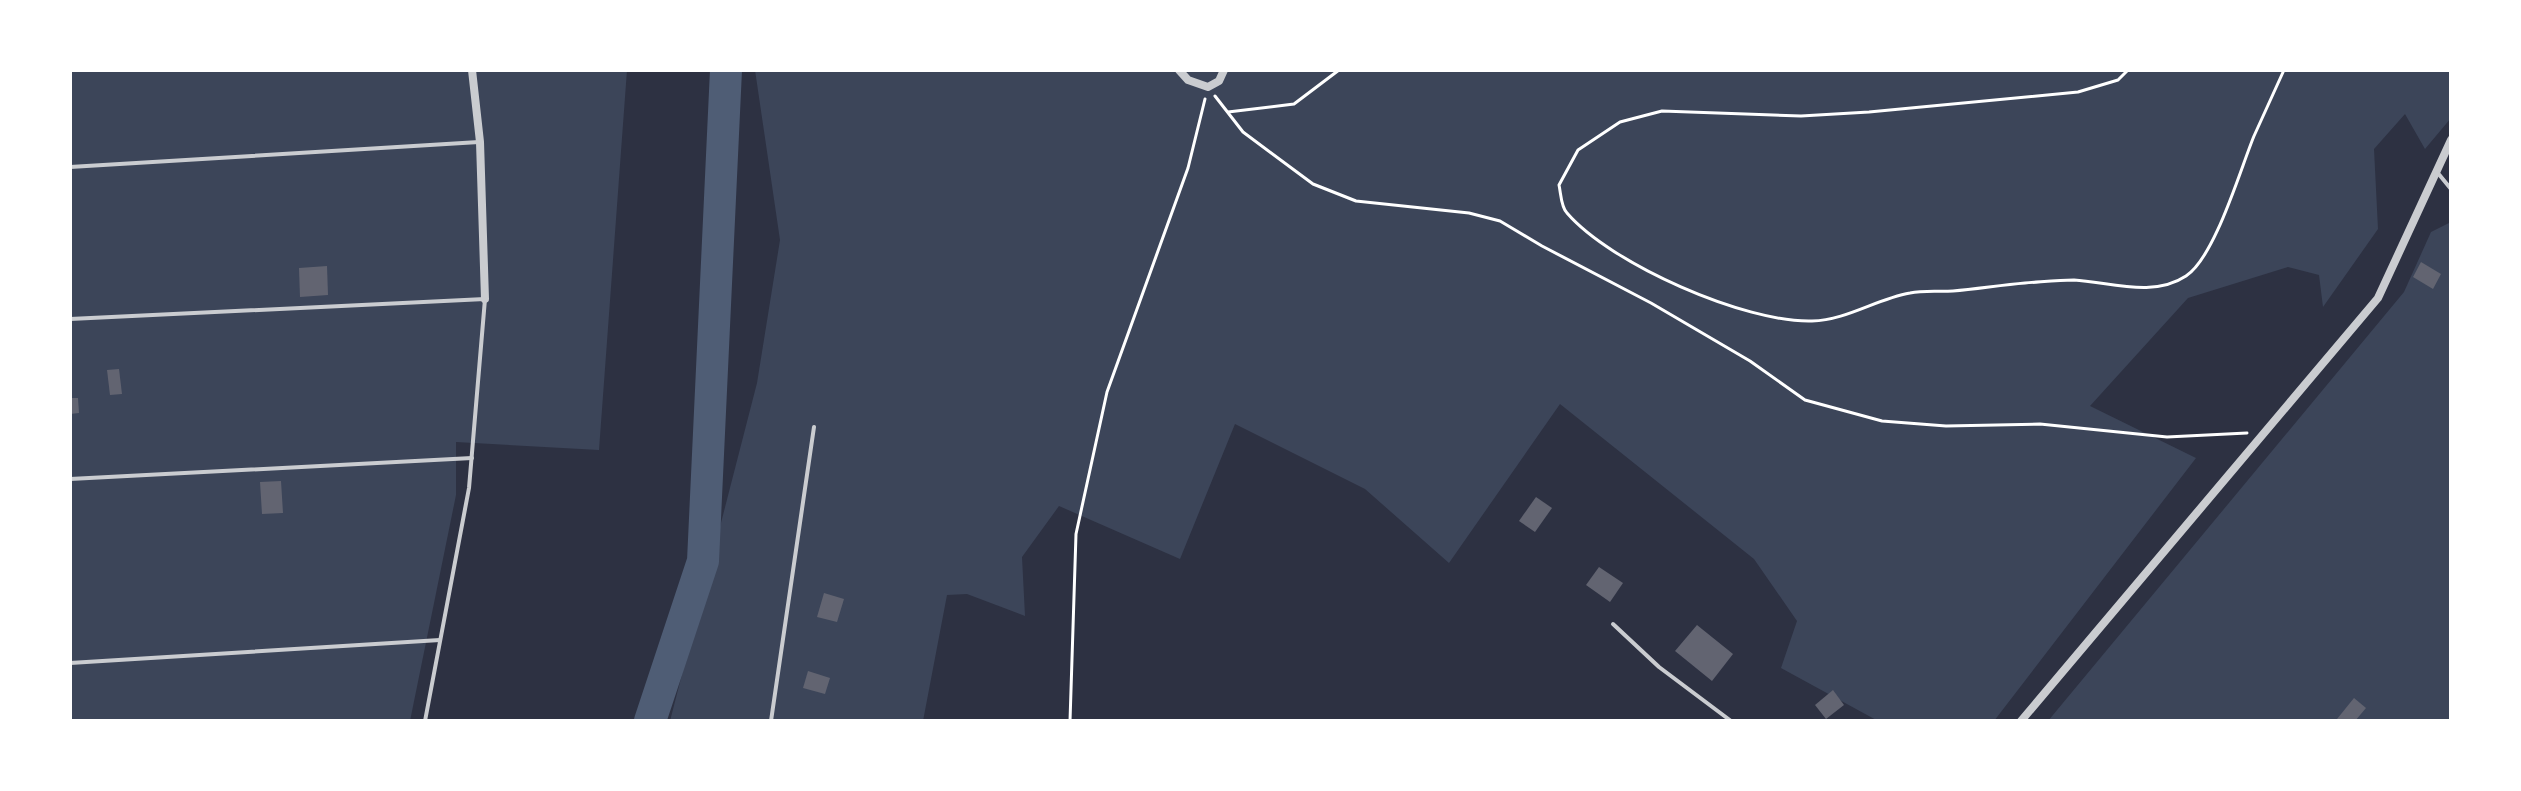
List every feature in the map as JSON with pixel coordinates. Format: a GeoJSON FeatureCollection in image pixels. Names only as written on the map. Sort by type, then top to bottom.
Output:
{"type":"FeatureCollection","features":[{"type":"Feature","properties":{"kind":"street"},"geometry":{"type":"LineString","coordinates":[[472,70],[480,142],[485,299]]}},
{"type":"Feature","properties":{"kind":"street"},"geometry":{"type":"LineString","coordinates":[[1179,70],[1188,80],[1208,87],[1219,81],[1224,70]]}},
{"type":"Feature","properties":{"kind":"street"},"geometry":{"type":"LineString","coordinates":[[2021,721],[2378,298],[2451,140]]}},
{"type":"Feature","properties":{"kind":"lane"},"geometry":{"type":"LineString","coordinates":[[70,167],[480,142]]}},
{"type":"Feature","properties":{"kind":"lane"},"geometry":{"type":"LineString","coordinates":[[2436,172],[2451,189]]}},
{"type":"Feature","properties":{"kind":"lane"},"geometry":{"type":"LineString","coordinates":[[70,319],[485,299],[469,488],[425,721]]}},
{"type":"Feature","properties":{"kind":"lane"},"geometry":{"type":"LineString","coordinates":[[771,721],[814,427]]}},
{"type":"Feature","properties":{"kind":"lane"},"geometry":{"type":"LineString","coordinates":[[70,479],[472,458]]}},
{"type":"Feature","properties":{"kind":"lane"},"geometry":{"type":"LineString","coordinates":[[1613,624],[1659,667],[1731,721]]}},
{"type":"Feature","properties":{"kind":"lane"},"geometry":{"type":"LineString","coordinates":[[70,663],[440,640]]}},
{"type":"Feature","properties":{"kind":"path"},"geometry":{"type":"LineString","coordinates":[[1228,112],[1294,104],[1339,70]]}},
{"type":"Feature","properties":{"kind":"path"},"geometry":{"type":"LineString","coordinates":[[2128,70],[2118,80],[2078,92],[1869,112],[1801,116],[1662,111],[1620,122],[1578,150],[1559,185],[1564,211],[1639,268],[1686,289],[1772,318],[1811,321],[1839,318],[1912,292],[2010,284],[2073,280],[2161,287],[2183,279],[2197,268],[2227,209],[2284,70]]}},
{"type":"Feature","properties":{"kind":"path"},"geometry":{"type":"LineString","coordinates":[[1208,87],[1243,132],[1313,184],[1356,201],[1469,213],[1500,221],[1750,361],[1805,400],[1882,421],[1946,426],[2040,424],[2167,437],[2266,431]]}},
{"type":"Feature","properties":{"kind":"path"},"geometry":{"type":"LineString","coordinates":[[1070,721],[1076,534],[1082,505],[1107,392],[1188,168],[1208,87]]}},
{"type":"Feature","properties":{"kind":"shaded area"},"geometry":{"type":"Polygon","coordinates":[[[70,70],[627,70],[599,450],[456,442],[456,495],[410,721],[70,721],[70,70]]]}},
{"type":"Feature","properties":{"kind":"shaded area"},"geometry":{"type":"Polygon","coordinates":[[[755,70],[2451,70],[2451,118],[2425,149],[2405,114],[2374,149],[2378,229],[2323,307],[2319,275],[2288,267],[2188,298],[2090,406],[2196,458],[1994,721],[1878,721],[1781,668],[1797,621],[1754,559],[1560,404],[1449,563],[1365,489],[1235,424],[1180,559],[1059,506],[1022,557],[1025,616],[967,594],[947,595],[923,721],[670,721],[757,383],[780,240],[755,70]]]}},
{"type":"Feature","properties":{"kind":"shaded area"},"geometry":{"type":"Polygon","coordinates":[[[2451,222],[2451,721],[2048,721],[2404,292],[2431,232],[2451,222]]]}},
{"type":"Feature","properties":{"kind":"building"},"geometry":{"type":"Polygon","coordinates":[[[2421,262],[2441,274],[2433,289],[2413,277],[2421,262]]]}},
{"type":"Feature","properties":{"kind":"building"},"geometry":{"type":"Polygon","coordinates":[[[327,266],[328,295],[300,297],[299,268],[327,266]]]}},
{"type":"Feature","properties":{"kind":"building"},"geometry":{"type":"Polygon","coordinates":[[[119,369],[122,394],[110,395],[107,370],[119,369]]]}},
{"type":"Feature","properties":{"kind":"building"},"geometry":{"type":"Polygon","coordinates":[[[70,398],[78,398],[79,413],[70,414],[70,398]]]}},
{"type":"Feature","properties":{"kind":"building"},"geometry":{"type":"Polygon","coordinates":[[[281,481],[283,513],[262,514],[260,482],[281,481]]]}},
{"type":"Feature","properties":{"kind":"building"},"geometry":{"type":"Polygon","coordinates":[[[1536,497],[1552,508],[1535,532],[1519,521],[1536,497]]]}},
{"type":"Feature","properties":{"kind":"building"},"geometry":{"type":"Polygon","coordinates":[[[1599,567],[1623,583],[1610,602],[1586,585],[1599,567]]]}},
{"type":"Feature","properties":{"kind":"building"},"geometry":{"type":"Polygon","coordinates":[[[824,593],[844,599],[837,622],[817,617],[824,593]]]}},
{"type":"Feature","properties":{"kind":"building"},"geometry":{"type":"Polygon","coordinates":[[[1697,625],[1733,654],[1712,681],[1675,651],[1697,625]]]}},
{"type":"Feature","properties":{"kind":"building"},"geometry":{"type":"Polygon","coordinates":[[[808,671],[830,678],[825,694],[803,688],[808,671]]]}},
{"type":"Feature","properties":{"kind":"building"},"geometry":{"type":"Polygon","coordinates":[[[1833,690],[1844,705],[1826,719],[1815,705],[1833,690]]]}},
{"type":"Feature","properties":{"kind":"building"},"geometry":{"type":"Polygon","coordinates":[[[2354,698],[2366,708],[2355,721],[2339,721],[2337,719],[2354,698]]]}},
{"type":"Feature","properties":{"kind":"waterway"},"geometry":{"type":"LineString","coordinates":[[650,721],[703,561],[726,70]]}}]}
